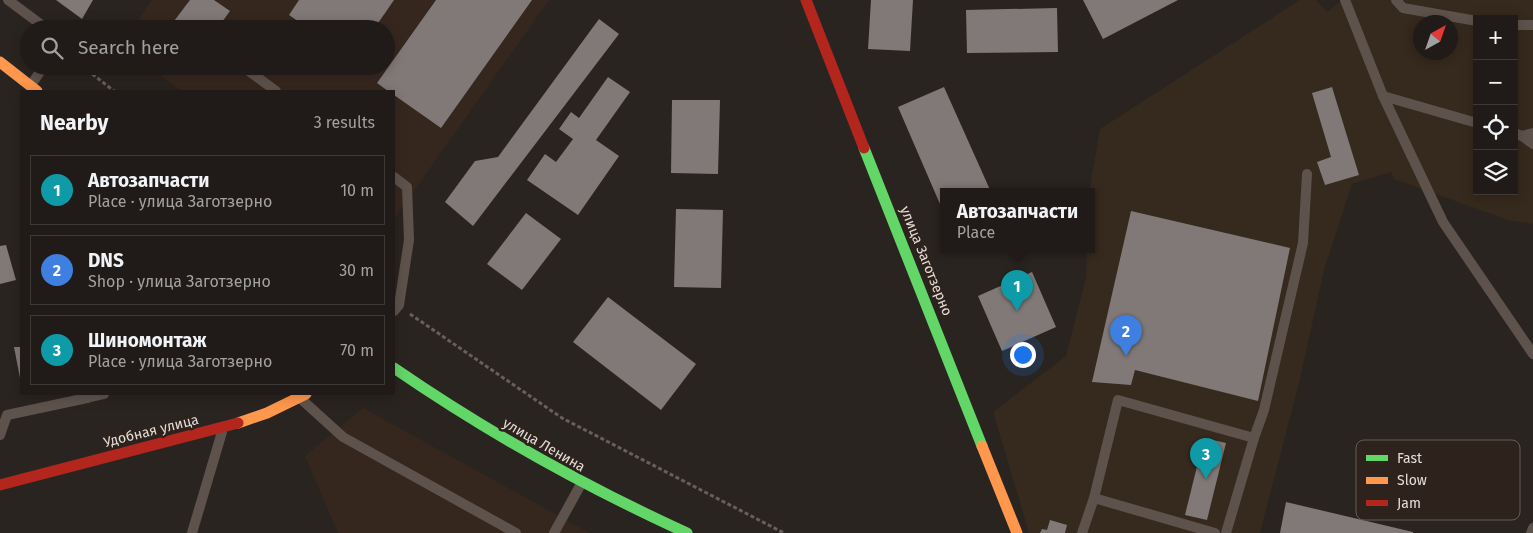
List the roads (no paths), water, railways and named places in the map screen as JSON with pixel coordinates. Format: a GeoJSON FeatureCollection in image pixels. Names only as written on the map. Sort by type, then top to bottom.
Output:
{"type":"FeatureCollection","features":[{"type":"Feature","properties":{"kind":"main road","name":"улица Заготзерно"},"geometry":{"type":"LineString","coordinates":[[806,0],[1017,533]]}},
{"type":"Feature","properties":{"kind":"main road"},"geometry":{"type":"LineString","coordinates":[[0,62],[34,88]]}},
{"type":"Feature","properties":{"kind":"main road","name":"улица Ленина"},"geometry":{"type":"LineString","coordinates":[[395,369],[438,399],[524,452],[581,484],[687,533]]}},
{"type":"Feature","properties":{"kind":"main road","name":"Удобная улица"},"geometry":{"type":"LineString","coordinates":[[0,484],[222,428],[267,413],[300,395]]}},
{"type":"Feature","properties":{"kind":"lane"},"geometry":{"type":"LineString","coordinates":[[8,0],[35,20]]}},
{"type":"Feature","properties":{"kind":"lane"},"geometry":{"type":"LineString","coordinates":[[1345,0],[1383,96],[1443,222],[1533,354]]}},
{"type":"Feature","properties":{"kind":"lane"},"geometry":{"type":"LineString","coordinates":[[1396,0],[1403,8],[1473,20]]}},
{"type":"Feature","properties":{"kind":"lane"},"geometry":{"type":"LineString","coordinates":[[1518,25],[1533,25]]}},
{"type":"Feature","properties":{"kind":"lane"},"geometry":{"type":"LineString","coordinates":[[34,88],[40,75]]}},
{"type":"Feature","properties":{"kind":"lane"},"geometry":{"type":"LineString","coordinates":[[254,75],[275,90]]}},
{"type":"Feature","properties":{"kind":"lane"},"geometry":{"type":"LineString","coordinates":[[1383,96],[1473,122]]}},
{"type":"Feature","properties":{"kind":"lane"},"geometry":{"type":"LineString","coordinates":[[1518,135],[1533,132]]}},
{"type":"Feature","properties":{"kind":"lane"},"geometry":{"type":"LineString","coordinates":[[1518,135],[1533,144]]}},
{"type":"Feature","properties":{"kind":"lane"},"geometry":{"type":"LineString","coordinates":[[1226,533],[1264,410],[1303,243],[1307,174]]}},
{"type":"Feature","properties":{"kind":"lane"},"geometry":{"type":"LineString","coordinates":[[395,178],[408,187],[409,240],[396,308]]}},
{"type":"Feature","properties":{"kind":"lane"},"geometry":{"type":"LineString","coordinates":[[300,395],[343,437],[516,533]]}},
{"type":"Feature","properties":{"kind":"lane"},"geometry":{"type":"LineString","coordinates":[[0,435],[7,415],[86,396]]}},
{"type":"Feature","properties":{"kind":"lane"},"geometry":{"type":"LineString","coordinates":[[1082,533],[1094,498],[1118,400],[1254,438]]}},
{"type":"Feature","properties":{"kind":"lane"},"geometry":{"type":"LineString","coordinates":[[192,533],[222,428]]}},
{"type":"Feature","properties":{"kind":"lane"},"geometry":{"type":"LineString","coordinates":[[554,533],[581,484]]}},
{"type":"Feature","properties":{"kind":"lane"},"geometry":{"type":"LineString","coordinates":[[1094,498],[1215,533]]}},
{"type":"Feature","properties":{"kind":"lane"},"geometry":{"type":"LineString","coordinates":[[1531,533],[1533,528]]}},
{"type":"Feature","properties":{"kind":"place","name":"Автозапчасти"},"geometry":{"type":"Point","coordinates":[1017,311]}},
{"type":"Feature","properties":{"kind":"place","name":"DNS"},"geometry":{"type":"Point","coordinates":[1126,356]}},
{"type":"Feature","properties":{"kind":"place","name":"Шиномонтаж"},"geometry":{"type":"Point","coordinates":[1206,479]}}]}
